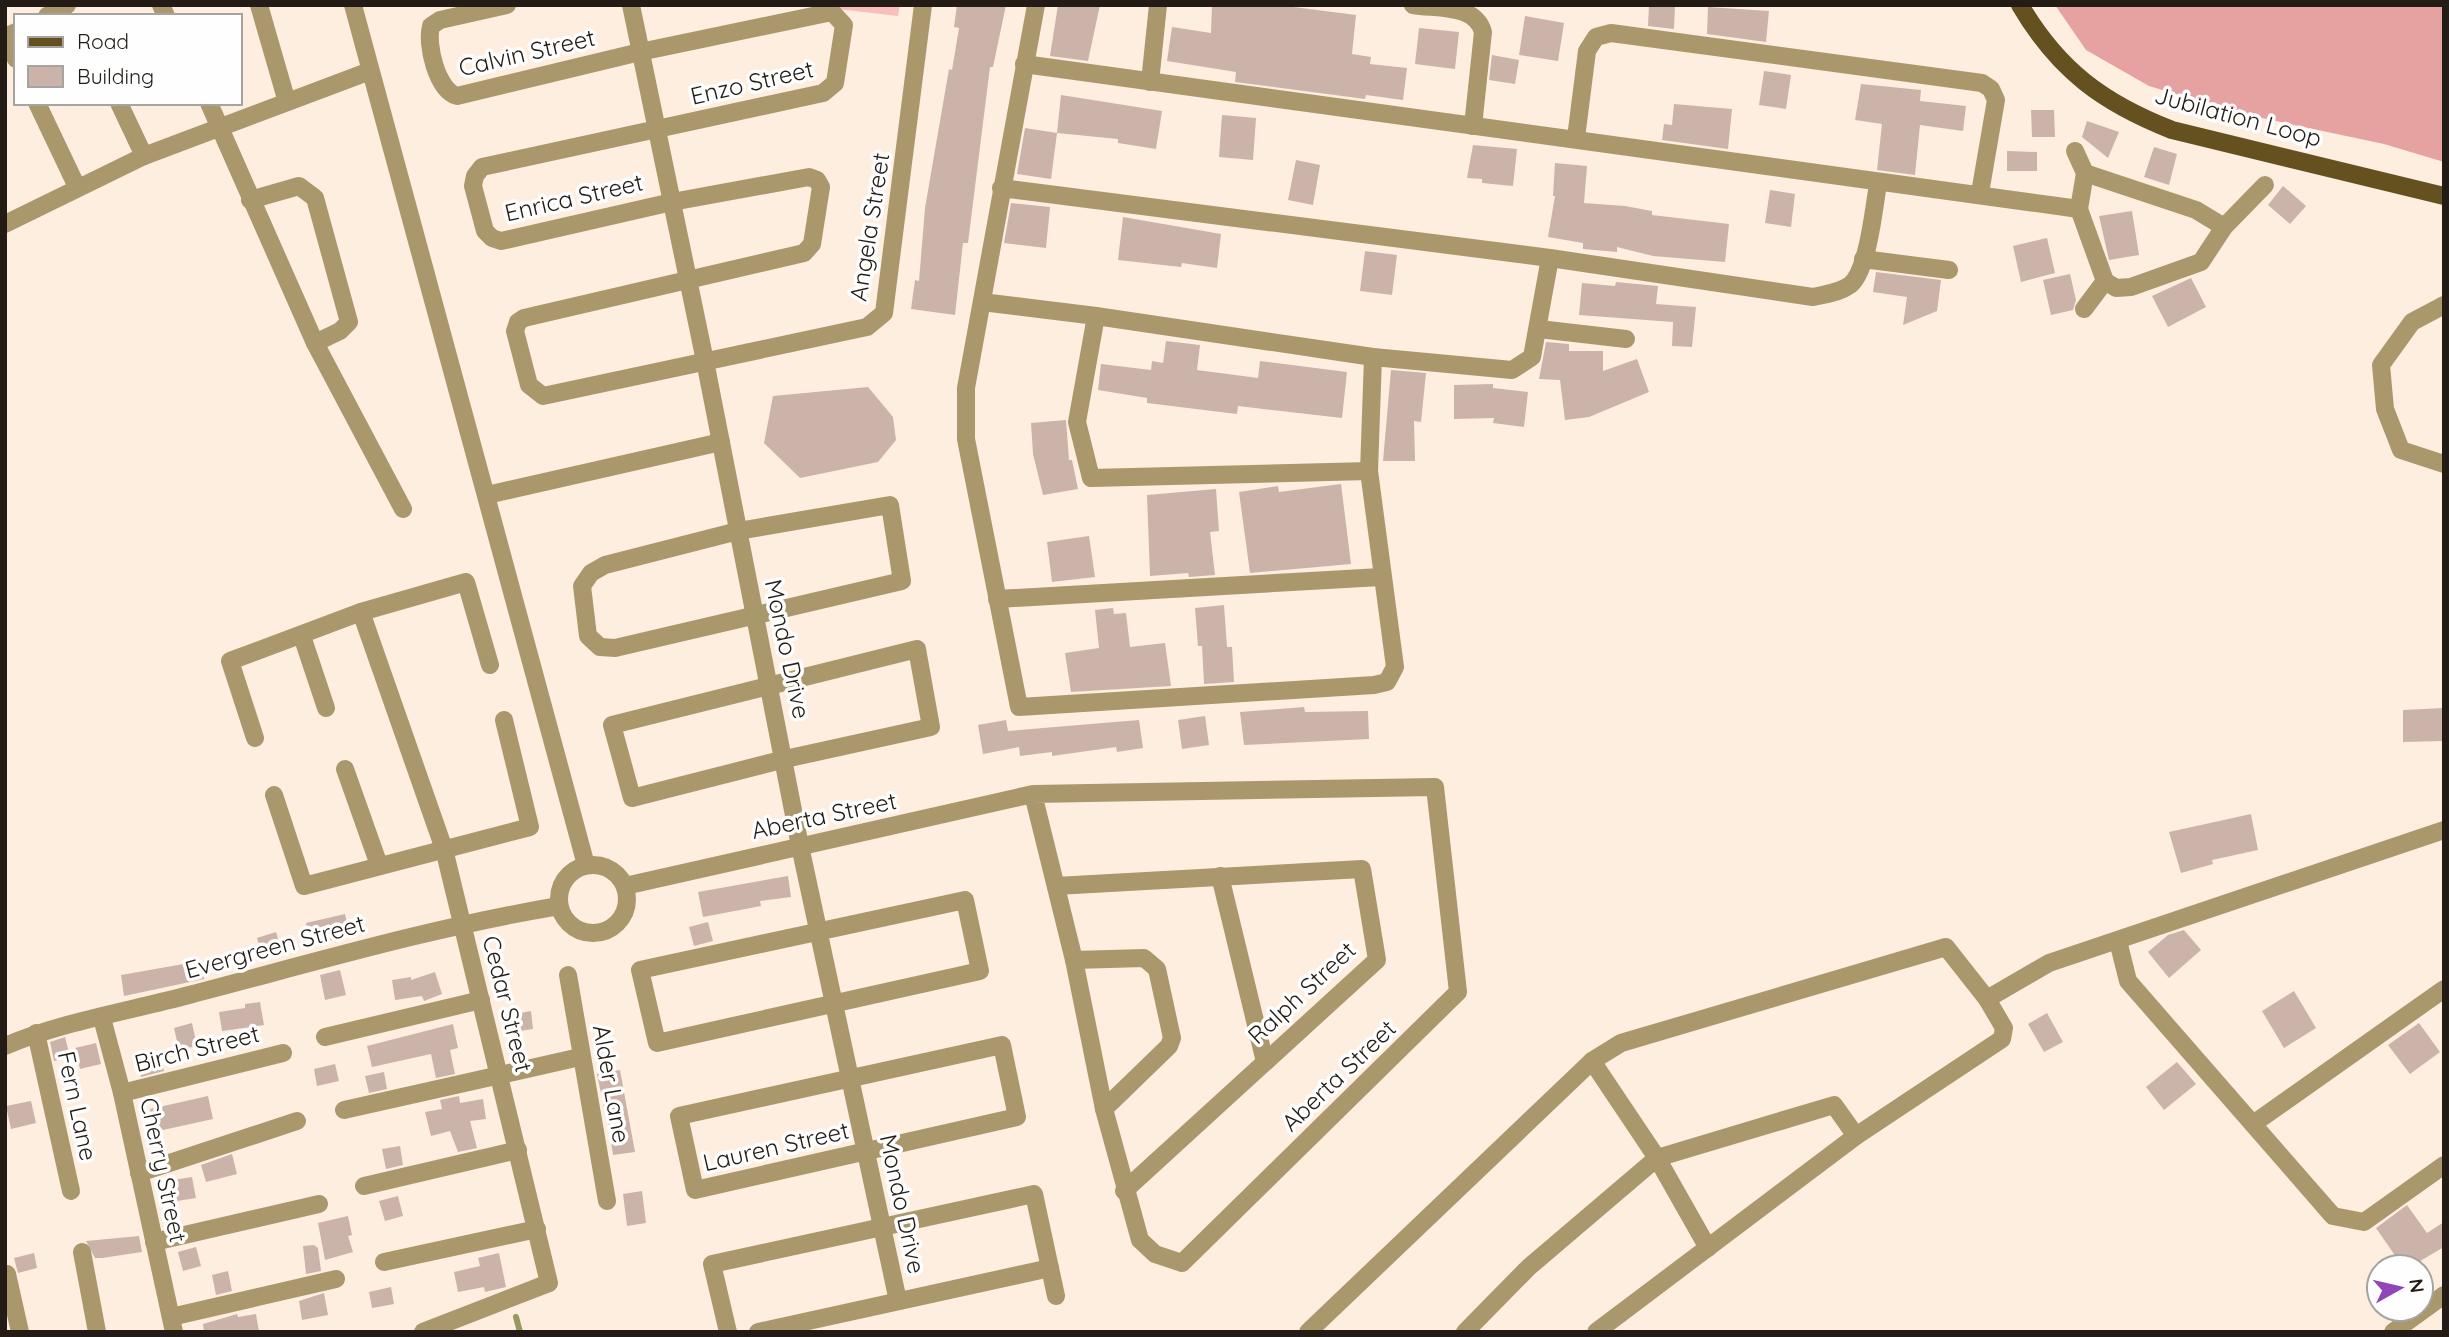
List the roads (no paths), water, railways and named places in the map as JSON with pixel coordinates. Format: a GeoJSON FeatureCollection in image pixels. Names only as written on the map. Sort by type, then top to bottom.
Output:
{"type":"FeatureCollection","features":[{"type":"Feature","properties":{"kind":"main road","name":"Jubilation Loop"},"geometry":{"type":"LineString","coordinates":[[2020,5],[2038,36],[2066,67],[2101,96],[2133,114],[2172,130],[2444,196]]}},
{"type":"Feature","properties":{"kind":"street"},"geometry":{"type":"LineString","coordinates":[[51,14],[70,5]]}},
{"type":"Feature","properties":{"kind":"street"},"geometry":{"type":"LineString","coordinates":[[259,5],[287,102]]}},
{"type":"Feature","properties":{"kind":"street"},"geometry":{"type":"LineString","coordinates":[[353,5],[586,865]]}},
{"type":"Feature","properties":{"kind":"street","name":"Calvin Street"},"geometry":{"type":"LineString","coordinates":[[507,5],[439,20],[431,26],[428,35],[442,85],[449,94],[457,96],[640,52]]}},
{"type":"Feature","properties":{"kind":"street","name":"Mondo Drive"},"geometry":{"type":"LineString","coordinates":[[631,5],[785,759],[800,846],[898,1301]]}},
{"type":"Feature","properties":{"kind":"street","name":"Angela Street"},"geometry":{"type":"LineString","coordinates":[[671,202],[809,177],[817,180],[821,187],[809,250],[524,318],[517,322],[515,331],[529,386],[543,396],[867,327],[884,313],[923,5]]}},
{"type":"Feature","properties":{"kind":"street"},"geometry":{"type":"LineString","coordinates":[[1036,5],[965,388],[966,439],[1019,707],[1387,682],[1395,667],[1369,471],[1373,357]]}},
{"type":"Feature","properties":{"kind":"street"},"geometry":{"type":"LineString","coordinates":[[1150,82],[1158,5]]}},
{"type":"Feature","properties":{"kind":"street"},"geometry":{"type":"LineString","coordinates":[[1413,5],[1471,13],[1480,20],[1483,32],[1473,126]]}},
{"type":"Feature","properties":{"kind":"street","name":"Enzo Street"},"geometry":{"type":"LineString","coordinates":[[640,52],[832,12],[844,25],[835,83],[830,89],[656,130]]}},
{"type":"Feature","properties":{"kind":"street"},"geometry":{"type":"LineString","coordinates":[[14,33],[5,37],[14,55]]}},
{"type":"Feature","properties":{"kind":"street"},"geometry":{"type":"LineString","coordinates":[[1576,138],[1587,51],[1596,37],[1611,33],[1982,83],[1991,89],[1996,100],[1980,193]]}},
{"type":"Feature","properties":{"kind":"street"},"geometry":{"type":"LineString","coordinates":[[1024,64],[1576,138],[1878,184],[1980,193],[2079,209]]}},
{"type":"Feature","properties":{"kind":"street"},"geometry":{"type":"LineString","coordinates":[[7,219],[144,156],[370,71]]}},
{"type":"Feature","properties":{"kind":"street"},"geometry":{"type":"LineString","coordinates":[[38,105],[76,187]]}},
{"type":"Feature","properties":{"kind":"street"},"geometry":{"type":"LineString","coordinates":[[120,105],[144,156]]}},
{"type":"Feature","properties":{"kind":"street"},"geometry":{"type":"LineString","coordinates":[[210,105],[315,343],[403,509]]}},
{"type":"Feature","properties":{"kind":"street","name":"Enrica Street"},"geometry":{"type":"LineString","coordinates":[[656,130],[482,167],[475,176],[473,186],[485,231],[492,238],[501,241],[671,202]]}},
{"type":"Feature","properties":{"kind":"street"},"geometry":{"type":"LineString","coordinates":[[2075,151],[2085,173],[2079,209],[2105,281],[2116,288],[2131,287],[2201,262],[2224,227],[2265,185]]}},
{"type":"Feature","properties":{"kind":"street"},"geometry":{"type":"LineString","coordinates":[[2085,173],[2196,210],[2224,227]]}},
{"type":"Feature","properties":{"kind":"street"},"geometry":{"type":"LineString","coordinates":[[1001,188],[1550,258],[1813,296],[1833,293],[1852,284],[1863,259],[1878,184]]}},
{"type":"Feature","properties":{"kind":"street"},"geometry":{"type":"LineString","coordinates":[[250,200],[299,186],[315,198],[349,322],[345,328],[315,343]]}},
{"type":"Feature","properties":{"kind":"street"},"geometry":{"type":"LineString","coordinates":[[982,302],[1373,357],[1512,370],[1532,357],[1550,258]]}},
{"type":"Feature","properties":{"kind":"street"},"geometry":{"type":"LineString","coordinates":[[1863,259],[1949,270]]}},
{"type":"Feature","properties":{"kind":"street"},"geometry":{"type":"LineString","coordinates":[[2084,309],[2105,281]]}},
{"type":"Feature","properties":{"kind":"street"},"geometry":{"type":"LineString","coordinates":[[2444,306],[2412,323],[2381,365],[2385,409],[2401,450],[2444,464]]}},
{"type":"Feature","properties":{"kind":"street"},"geometry":{"type":"LineString","coordinates":[[1096,316],[1077,422],[1091,478],[1369,471]]}},
{"type":"Feature","properties":{"kind":"street"},"geometry":{"type":"LineString","coordinates":[[1539,329],[1626,340]]}},
{"type":"Feature","properties":{"kind":"street"},"geometry":{"type":"LineString","coordinates":[[487,495],[721,442]]}},
{"type":"Feature","properties":{"kind":"street"},"geometry":{"type":"LineString","coordinates":[[890,505],[902,581],[615,648],[600,647],[588,636],[582,586],[591,573],[605,565],[737,531],[890,505]]}},
{"type":"Feature","properties":{"kind":"street"},"geometry":{"type":"LineString","coordinates":[[997,599],[1381,577]]}},
{"type":"Feature","properties":{"kind":"street"},"geometry":{"type":"LineString","coordinates":[[255,738],[230,661],[361,612],[466,582],[490,665]]}},
{"type":"Feature","properties":{"kind":"street","name":"Cedar Street"},"geometry":{"type":"LineString","coordinates":[[361,612],[444,849],[550,1283],[423,1332]]}},
{"type":"Feature","properties":{"kind":"street"},"geometry":{"type":"LineString","coordinates":[[302,636],[326,708]]}},
{"type":"Feature","properties":{"kind":"street"},"geometry":{"type":"LineString","coordinates":[[917,649],[931,726],[632,798],[612,724],[769,686],[917,649]]}},
{"type":"Feature","properties":{"kind":"street"},"geometry":{"type":"LineString","coordinates":[[274,795],[304,886],[530,827],[504,720]]}},
{"type":"Feature","properties":{"kind":"street"},"geometry":{"type":"LineString","coordinates":[[345,769],[379,865]]}},
{"type":"Feature","properties":{"kind":"street","name":"Aberta Street"},"geometry":{"type":"LineString","coordinates":[[625,886],[1034,794],[1435,787],[1458,992],[1182,1263],[1154,1254],[1140,1240],[1124,1191],[1034,794]]}},
{"type":"Feature","properties":{"kind":"street"},"geometry":{"type":"LineString","coordinates":[[1987,999],[2049,964],[2444,830]]}},
{"type":"Feature","properties":{"kind":"street"},"geometry":{"type":"LineString","coordinates":[[586,865],[614,871],[625,886],[628,897],[622,919],[603,933],[580,932],[571,926],[559,906],[562,885],[568,876],[586,865]]}},
{"type":"Feature","properties":{"kind":"street","name":"Ralph Street"},"geometry":{"type":"LineString","coordinates":[[1056,886],[1362,869],[1377,960],[1124,1191]]}},
{"type":"Feature","properties":{"kind":"street"},"geometry":{"type":"LineString","coordinates":[[1220,876],[1265,1062]]}},
{"type":"Feature","properties":{"kind":"street"},"geometry":{"type":"LineString","coordinates":[[965,900],[980,971],[834,1004],[657,1043],[640,970],[965,900]]}},
{"type":"Feature","properties":{"kind":"street","name":"Evergreen Street"},"geometry":{"type":"LineString","coordinates":[[5,1046],[36,1032],[102,1018],[463,922],[559,906]]}},
{"type":"Feature","properties":{"kind":"street"},"geometry":{"type":"LineString","coordinates":[[2118,941],[2128,981],[2333,1216],[2364,1222],[2444,1165]]}},
{"type":"Feature","properties":{"kind":"street"},"geometry":{"type":"LineString","coordinates":[[1308,1332],[1592,1061],[1621,1043],[1946,947],[1987,999],[2004,1028],[2001,1039],[1856,1136],[1596,1332]]}},
{"type":"Feature","properties":{"kind":"street"},"geometry":{"type":"LineString","coordinates":[[1074,961],[1144,958],[1151,962],[1157,969],[1172,1038],[1164,1054],[1104,1109]]}},
{"type":"Feature","properties":{"kind":"street","name":"Alder Lane"},"geometry":{"type":"LineString","coordinates":[[568,975],[580,1057],[607,1201]]}},
{"type":"Feature","properties":{"kind":"street"},"geometry":{"type":"LineString","coordinates":[[2253,1124],[2444,989]]}},
{"type":"Feature","properties":{"kind":"street"},"geometry":{"type":"LineString","coordinates":[[325,1037],[481,1000]]}},
{"type":"Feature","properties":{"kind":"street","name":"Cherry Street"},"geometry":{"type":"LineString","coordinates":[[102,1018],[122,1093],[172,1325]]}},
{"type":"Feature","properties":{"kind":"street","name":"Fern Lane"},"geometry":{"type":"LineString","coordinates":[[36,1032],[71,1191]]}},
{"type":"Feature","properties":{"kind":"street"},"geometry":{"type":"LineString","coordinates":[[850,1078],[1002,1045],[1017,1117],[866,1151]]}},
{"type":"Feature","properties":{"kind":"street","name":"Birch Street"},"geometry":{"type":"LineString","coordinates":[[122,1093],[283,1053]]}},
{"type":"Feature","properties":{"kind":"street"},"geometry":{"type":"LineString","coordinates":[[344,1110],[580,1057]]}},
{"type":"Feature","properties":{"kind":"street"},"geometry":{"type":"LineString","coordinates":[[1592,1061],[1657,1158],[1708,1248]]}},
{"type":"Feature","properties":{"kind":"street","name":"Lauren Street"},"geometry":{"type":"LineString","coordinates":[[850,1078],[679,1116],[695,1190],[866,1151]]}},
{"type":"Feature","properties":{"kind":"street"},"geometry":{"type":"LineString","coordinates":[[1465,1332],[1529,1267],[1657,1158],[1834,1105],[1856,1136]]}},
{"type":"Feature","properties":{"kind":"street"},"geometry":{"type":"LineString","coordinates":[[139,1173],[297,1121]]}},
{"type":"Feature","properties":{"kind":"street"},"geometry":{"type":"LineString","coordinates":[[364,1186],[517,1150]]}},
{"type":"Feature","properties":{"kind":"street"},"geometry":{"type":"LineString","coordinates":[[728,1332],[712,1264],[1034,1194],[1056,1296]]}},
{"type":"Feature","properties":{"kind":"street"},"geometry":{"type":"LineString","coordinates":[[154,1242],[318,1203]]}},
{"type":"Feature","properties":{"kind":"street"},"geometry":{"type":"LineString","coordinates":[[384,1262],[537,1229]]}},
{"type":"Feature","properties":{"kind":"street"},"geometry":{"type":"LineString","coordinates":[[82,1252],[97,1332]]}},
{"type":"Feature","properties":{"kind":"street"},"geometry":{"type":"LineString","coordinates":[[758,1332],[1050,1268]]}},
{"type":"Feature","properties":{"kind":"street"},"geometry":{"type":"LineString","coordinates":[[7,1274],[20,1332]]}},
{"type":"Feature","properties":{"kind":"street"},"geometry":{"type":"LineString","coordinates":[[172,1325],[336,1279]]}},
{"type":"Feature","properties":{"kind":"street"},"geometry":{"type":"LineString","coordinates":[[2393,1332],[2444,1295]]}},
{"type":"Feature","properties":{"kind":"waterway"},"geometry":{"type":"LineString","coordinates":[[516,1317],[520,1332]]}}]}
